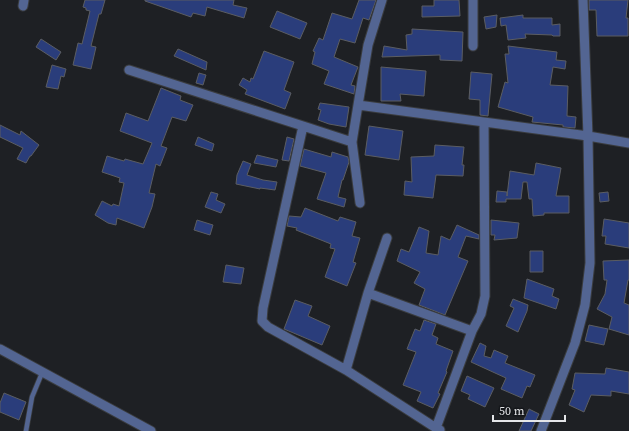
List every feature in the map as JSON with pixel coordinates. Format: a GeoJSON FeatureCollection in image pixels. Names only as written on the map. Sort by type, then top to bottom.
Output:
{"type":"FeatureCollection","features":[{"type":"Feature","properties":{"kind":"street"},"geometry":{"type":"LineString","coordinates":[[360,203],[352,142],[368,45],[382,0]]}},
{"type":"Feature","properties":{"kind":"street"},"geometry":{"type":"LineString","coordinates":[[473,0],[473,46]]}},
{"type":"Feature","properties":{"kind":"street"},"geometry":{"type":"LineString","coordinates":[[541,431],[575,343],[585,305],[590,263],[588,136],[583,0]]}},
{"type":"Feature","properties":{"kind":"street"},"geometry":{"type":"LineString","coordinates":[[129,70],[352,142]]}},
{"type":"Feature","properties":{"kind":"street"},"geometry":{"type":"LineString","coordinates":[[358,105],[588,136],[629,143]]}},
{"type":"Feature","properties":{"kind":"street"},"geometry":{"type":"LineString","coordinates":[[304,126],[263,308],[262,321],[268,327],[346,370],[439,430],[472,331],[482,314],[486,296],[484,123]]}},
{"type":"Feature","properties":{"kind":"street"},"geometry":{"type":"LineString","coordinates":[[346,370],[368,293],[387,238]]}},
{"type":"Feature","properties":{"kind":"street"},"geometry":{"type":"LineString","coordinates":[[368,293],[472,331]]}},
{"type":"Feature","properties":{"kind":"street"},"geometry":{"type":"LineString","coordinates":[[0,349],[150,431]]}},
{"type":"Feature","properties":{"kind":"lane"},"geometry":{"type":"LineString","coordinates":[[26,431],[32,397],[42,373]]}},
{"type":"Feature","properties":{"kind":"building"},"geometry":{"type":"Polygon","coordinates":[[[85,0],[105,0],[101,14],[99,14],[91,46],[96,47],[91,69],[73,65],[78,43],[82,44],[90,11],[83,7],[85,0]]]}},
{"type":"Feature","properties":{"kind":"building"},"geometry":{"type":"Polygon","coordinates":[[[145,0],[234,0],[233,5],[247,8],[244,18],[207,7],[205,16],[193,13],[191,17],[145,0]]]}},
{"type":"Feature","properties":{"kind":"building"},"geometry":{"type":"Polygon","coordinates":[[[359,0],[376,0],[369,20],[363,18],[355,43],[340,39],[334,57],[358,67],[351,85],[355,86],[354,94],[324,84],[329,71],[312,64],[315,52],[313,51],[319,38],[323,40],[332,13],[352,19],[359,0]]]}},
{"type":"Feature","properties":{"kind":"building"},"geometry":{"type":"Polygon","coordinates":[[[434,0],[459,0],[460,16],[422,17],[422,6],[434,6],[434,0]]]}},
{"type":"Feature","properties":{"kind":"building"},"geometry":{"type":"Polygon","coordinates":[[[589,0],[628,0],[626,18],[628,18],[628,36],[597,36],[596,10],[589,10],[589,0]]]}},
{"type":"Feature","properties":{"kind":"building"},"geometry":{"type":"Polygon","coordinates":[[[277,11],[307,23],[300,39],[270,27],[277,11]]]}},
{"type":"Feature","properties":{"kind":"building"},"geometry":{"type":"Polygon","coordinates":[[[497,15],[496,27],[486,29],[484,17],[497,15]]]}},
{"type":"Feature","properties":{"kind":"building"},"geometry":{"type":"Polygon","coordinates":[[[523,15],[523,18],[552,18],[552,25],[560,24],[560,36],[525,34],[526,38],[508,40],[506,25],[501,26],[500,18],[523,15]]]}},
{"type":"Feature","properties":{"kind":"building"},"geometry":{"type":"Polygon","coordinates":[[[412,29],[463,32],[462,61],[440,60],[440,55],[382,57],[384,46],[407,50],[406,35],[412,34],[412,29]]]}},
{"type":"Feature","properties":{"kind":"building"},"geometry":{"type":"Polygon","coordinates":[[[41,39],[61,52],[56,60],[36,47],[41,39]]]}},
{"type":"Feature","properties":{"kind":"building"},"geometry":{"type":"Polygon","coordinates":[[[508,46],[557,52],[556,60],[566,61],[565,69],[553,67],[550,85],[568,86],[567,116],[576,117],[575,128],[563,127],[563,125],[532,122],[533,117],[498,107],[505,82],[508,83],[505,54],[509,54],[508,46]]]}},
{"type":"Feature","properties":{"kind":"building"},"geometry":{"type":"Polygon","coordinates":[[[178,49],[207,62],[206,70],[174,56],[178,49]]]}},
{"type":"Feature","properties":{"kind":"building"},"geometry":{"type":"Polygon","coordinates":[[[264,51],[294,62],[284,90],[291,93],[285,109],[245,94],[247,90],[239,85],[243,78],[250,82],[251,78],[253,79],[264,51]]]}},
{"type":"Feature","properties":{"kind":"building"},"geometry":{"type":"Polygon","coordinates":[[[52,65],[66,69],[64,77],[61,76],[58,89],[46,87],[52,65]]]}},
{"type":"Feature","properties":{"kind":"building"},"geometry":{"type":"Polygon","coordinates":[[[381,67],[426,71],[424,96],[400,94],[401,101],[381,101],[381,67]]]}},
{"type":"Feature","properties":{"kind":"building"},"geometry":{"type":"Polygon","coordinates":[[[471,72],[492,74],[488,116],[480,115],[480,100],[469,99],[471,72]]]}},
{"type":"Feature","properties":{"kind":"building"},"geometry":{"type":"Polygon","coordinates":[[[199,73],[206,75],[203,85],[196,83],[199,73]]]}},
{"type":"Feature","properties":{"kind":"building"},"geometry":{"type":"Polygon","coordinates":[[[161,88],[181,96],[180,100],[193,105],[186,121],[172,117],[161,146],[167,148],[160,166],[156,164],[149,193],[155,194],[144,228],[117,218],[116,225],[108,223],[95,215],[102,201],[112,206],[113,204],[119,206],[124,183],[119,182],[120,178],[102,172],[107,156],[143,164],[152,143],[120,131],[126,113],[148,121],[161,88]]]}},
{"type":"Feature","properties":{"kind":"building"},"geometry":{"type":"Polygon","coordinates":[[[320,103],[349,107],[346,127],[329,124],[318,120],[321,110],[318,109],[320,103]]]}},
{"type":"Feature","properties":{"kind":"building"},"geometry":{"type":"Polygon","coordinates":[[[0,125],[20,135],[21,131],[39,145],[26,163],[17,159],[23,148],[0,137],[0,125]]]}},
{"type":"Feature","properties":{"kind":"building"},"geometry":{"type":"Polygon","coordinates":[[[369,126],[403,131],[399,160],[365,155],[369,126]]]}},
{"type":"Feature","properties":{"kind":"building"},"geometry":{"type":"Polygon","coordinates":[[[198,137],[214,144],[212,151],[195,145],[198,137]]]}},
{"type":"Feature","properties":{"kind":"building"},"geometry":{"type":"Polygon","coordinates":[[[287,137],[294,139],[289,161],[282,160],[287,137]]]}},
{"type":"Feature","properties":{"kind":"building"},"geometry":{"type":"Polygon","coordinates":[[[435,145],[464,147],[462,165],[464,165],[463,176],[436,175],[433,198],[404,195],[405,181],[412,182],[411,157],[434,156],[435,145]]]}},
{"type":"Feature","properties":{"kind":"building"},"geometry":{"type":"Polygon","coordinates":[[[304,149],[331,157],[332,152],[348,157],[349,162],[342,180],[338,197],[346,199],[344,207],[317,199],[326,173],[300,166],[304,149]]]}},
{"type":"Feature","properties":{"kind":"building"},"geometry":{"type":"Polygon","coordinates":[[[257,155],[278,160],[276,167],[254,163],[257,155]]]}},
{"type":"Feature","properties":{"kind":"building"},"geometry":{"type":"Polygon","coordinates":[[[243,161],[251,164],[247,175],[263,180],[277,182],[275,190],[260,189],[236,184],[237,175],[243,161]]]}},
{"type":"Feature","properties":{"kind":"building"},"geometry":{"type":"Polygon","coordinates":[[[536,163],[561,168],[556,196],[569,196],[569,213],[544,213],[544,215],[533,216],[532,199],[529,199],[527,182],[523,182],[521,199],[506,199],[506,202],[496,202],[497,191],[507,192],[507,196],[510,171],[534,175],[536,163]]]}},
{"type":"Feature","properties":{"kind":"building"},"geometry":{"type":"Polygon","coordinates":[[[211,192],[218,194],[216,200],[225,204],[221,213],[205,207],[211,192]]]}},
{"type":"Feature","properties":{"kind":"building"},"geometry":{"type":"Polygon","coordinates":[[[608,192],[609,201],[600,202],[599,193],[608,192]]]}},
{"type":"Feature","properties":{"kind":"building"},"geometry":{"type":"Polygon","coordinates":[[[305,208],[338,221],[340,217],[356,222],[352,236],[360,238],[353,262],[356,263],[347,286],[325,277],[335,249],[330,248],[331,244],[296,230],[297,228],[287,226],[289,216],[301,217],[305,208]]]}},
{"type":"Feature","properties":{"kind":"building"},"geometry":{"type":"Polygon","coordinates":[[[604,219],[629,223],[629,248],[605,244],[606,236],[602,236],[604,219]]]}},
{"type":"Feature","properties":{"kind":"building"},"geometry":{"type":"Polygon","coordinates":[[[197,220],[213,225],[210,235],[194,230],[197,220]]]}},
{"type":"Feature","properties":{"kind":"building"},"geometry":{"type":"Polygon","coordinates":[[[491,220],[519,223],[517,238],[494,240],[495,235],[491,235],[491,220]]]}},
{"type":"Feature","properties":{"kind":"building"},"geometry":{"type":"Polygon","coordinates":[[[457,225],[479,235],[479,239],[466,236],[458,257],[468,261],[445,315],[419,305],[425,289],[414,283],[420,272],[397,261],[401,249],[409,252],[419,227],[429,231],[426,253],[438,255],[441,236],[450,240],[457,225]]]}},
{"type":"Feature","properties":{"kind":"building"},"geometry":{"type":"Polygon","coordinates":[[[530,251],[543,251],[543,272],[530,272],[530,251]]]}},
{"type":"Feature","properties":{"kind":"building"},"geometry":{"type":"Polygon","coordinates":[[[629,260],[629,280],[624,303],[629,305],[629,335],[609,329],[612,317],[597,309],[605,294],[607,280],[604,280],[603,261],[629,260]]]}},
{"type":"Feature","properties":{"kind":"building"},"geometry":{"type":"Polygon","coordinates":[[[226,265],[244,268],[241,284],[223,282],[226,265]]]}},
{"type":"Feature","properties":{"kind":"building"},"geometry":{"type":"Polygon","coordinates":[[[527,279],[554,289],[552,296],[559,299],[556,309],[524,298],[527,279]]]}},
{"type":"Feature","properties":{"kind":"building"},"geometry":{"type":"Polygon","coordinates":[[[513,299],[528,305],[518,332],[506,326],[514,308],[510,306],[513,299]]]}},
{"type":"Feature","properties":{"kind":"building"},"geometry":{"type":"Polygon","coordinates":[[[295,300],[312,306],[308,316],[330,326],[322,345],[284,329],[295,300]]]}},
{"type":"Feature","properties":{"kind":"building"},"geometry":{"type":"Polygon","coordinates":[[[424,320],[436,324],[432,335],[438,338],[436,344],[453,351],[446,371],[447,372],[438,393],[440,394],[433,408],[417,401],[421,392],[403,385],[416,352],[407,349],[415,329],[420,331],[424,320]]]}},
{"type":"Feature","properties":{"kind":"building"},"geometry":{"type":"Polygon","coordinates":[[[589,325],[608,329],[604,345],[585,341],[589,325]]]}},
{"type":"Feature","properties":{"kind":"building"},"geometry":{"type":"Polygon","coordinates":[[[480,343],[486,346],[484,356],[491,358],[494,350],[508,356],[505,363],[535,375],[530,387],[527,386],[522,398],[501,389],[506,378],[471,362],[480,343]]]}},
{"type":"Feature","properties":{"kind":"building"},"geometry":{"type":"Polygon","coordinates":[[[606,368],[629,372],[629,394],[611,391],[611,396],[591,395],[584,412],[569,405],[575,390],[572,389],[575,373],[605,374],[606,368]]]}},
{"type":"Feature","properties":{"kind":"building"},"geometry":{"type":"Polygon","coordinates":[[[467,376],[494,388],[485,407],[468,399],[470,395],[461,391],[467,376]]]}},
{"type":"Feature","properties":{"kind":"building"},"geometry":{"type":"Polygon","coordinates":[[[4,393],[26,402],[19,420],[0,412],[0,403],[4,393]]]}},
{"type":"Feature","properties":{"kind":"building"},"geometry":{"type":"Polygon","coordinates":[[[529,409],[539,414],[531,431],[519,431],[529,409]]]}}]}
